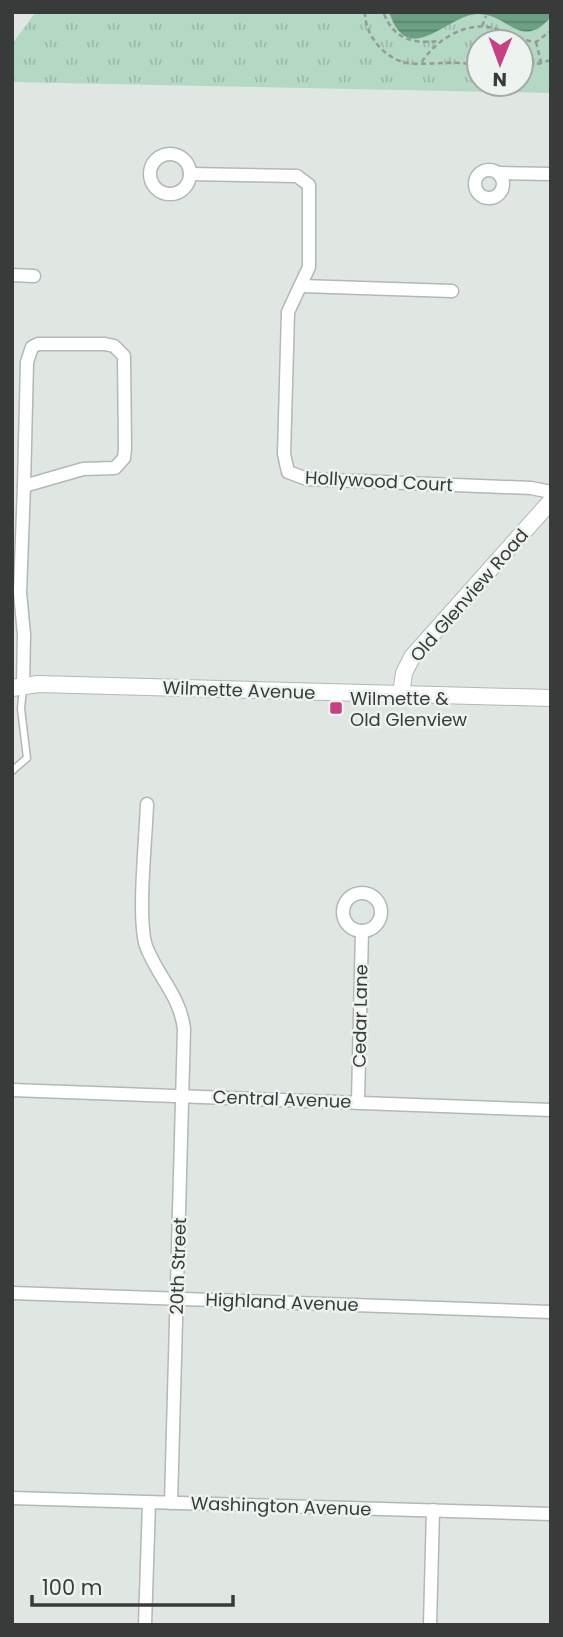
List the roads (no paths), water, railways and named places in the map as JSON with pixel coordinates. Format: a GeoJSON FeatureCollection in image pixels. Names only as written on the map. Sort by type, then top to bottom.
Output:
{"type":"FeatureCollection","features":[{"type":"Feature","properties":{"kind":"street"},"geometry":{"type":"LineString","coordinates":[[499,173],[551,174]]}},
{"type":"Feature","properties":{"kind":"street","name":"Hollywood Court"},"geometry":{"type":"LineString","coordinates":[[190,174],[297,176],[305,179],[310,194],[310,258],[302,286],[292,299],[288,312],[284,454],[288,472],[307,479],[531,488],[551,492]]}},
{"type":"Feature","properties":{"kind":"street"},"geometry":{"type":"LineString","coordinates":[[12,275],[34,276]]}},
{"type":"Feature","properties":{"kind":"street"},"geometry":{"type":"LineString","coordinates":[[302,286],[452,291]]}},
{"type":"Feature","properties":{"kind":"street"},"geometry":{"type":"LineString","coordinates":[[18,686],[24,635],[20,592],[27,362],[32,347],[45,343],[114,346],[124,356],[127,365],[125,449],[121,464],[116,468],[83,469],[24,486]]}},
{"type":"Feature","properties":{"kind":"street","name":"Old Glenview Road"},"geometry":{"type":"LineString","coordinates":[[401,694],[404,673],[412,657],[551,501]]}},
{"type":"Feature","properties":{"kind":"street","name":"Wilmette Avenue"},"geometry":{"type":"LineString","coordinates":[[18,686],[551,698]]}},
{"type":"Feature","properties":{"kind":"street","name":"20th Street"},"geometry":{"type":"LineString","coordinates":[[147,804],[143,933],[150,955],[178,1001],[184,1029],[171,1503]]}},
{"type":"Feature","properties":{"kind":"street","name":"Cedar Lane"},"geometry":{"type":"LineString","coordinates":[[358,1101],[362,931]]}},
{"type":"Feature","properties":{"kind":"street","name":"Central Avenue"},"geometry":{"type":"LineString","coordinates":[[12,1090],[551,1110]]}},
{"type":"Feature","properties":{"kind":"street","name":"Highland Avenue"},"geometry":{"type":"LineString","coordinates":[[12,1293],[551,1312]]}},
{"type":"Feature","properties":{"kind":"street","name":"Washington Avenue"},"geometry":{"type":"LineString","coordinates":[[12,1498],[551,1514]]}},
{"type":"Feature","properties":{"kind":"street"},"geometry":{"type":"LineString","coordinates":[[145,1625],[149,1503]]}},
{"type":"Feature","properties":{"kind":"street"},"geometry":{"type":"LineString","coordinates":[[430,1625],[433,1510]]}},
{"type":"Feature","properties":{"kind":"lane"},"geometry":{"type":"LineString","coordinates":[[12,771],[27,758],[18,686]]}},
{"type":"Feature","properties":{"kind":"place","name":"Wilmette & Old Glenview"},"geometry":{"type":"Point","coordinates":[336,708]}}]}
